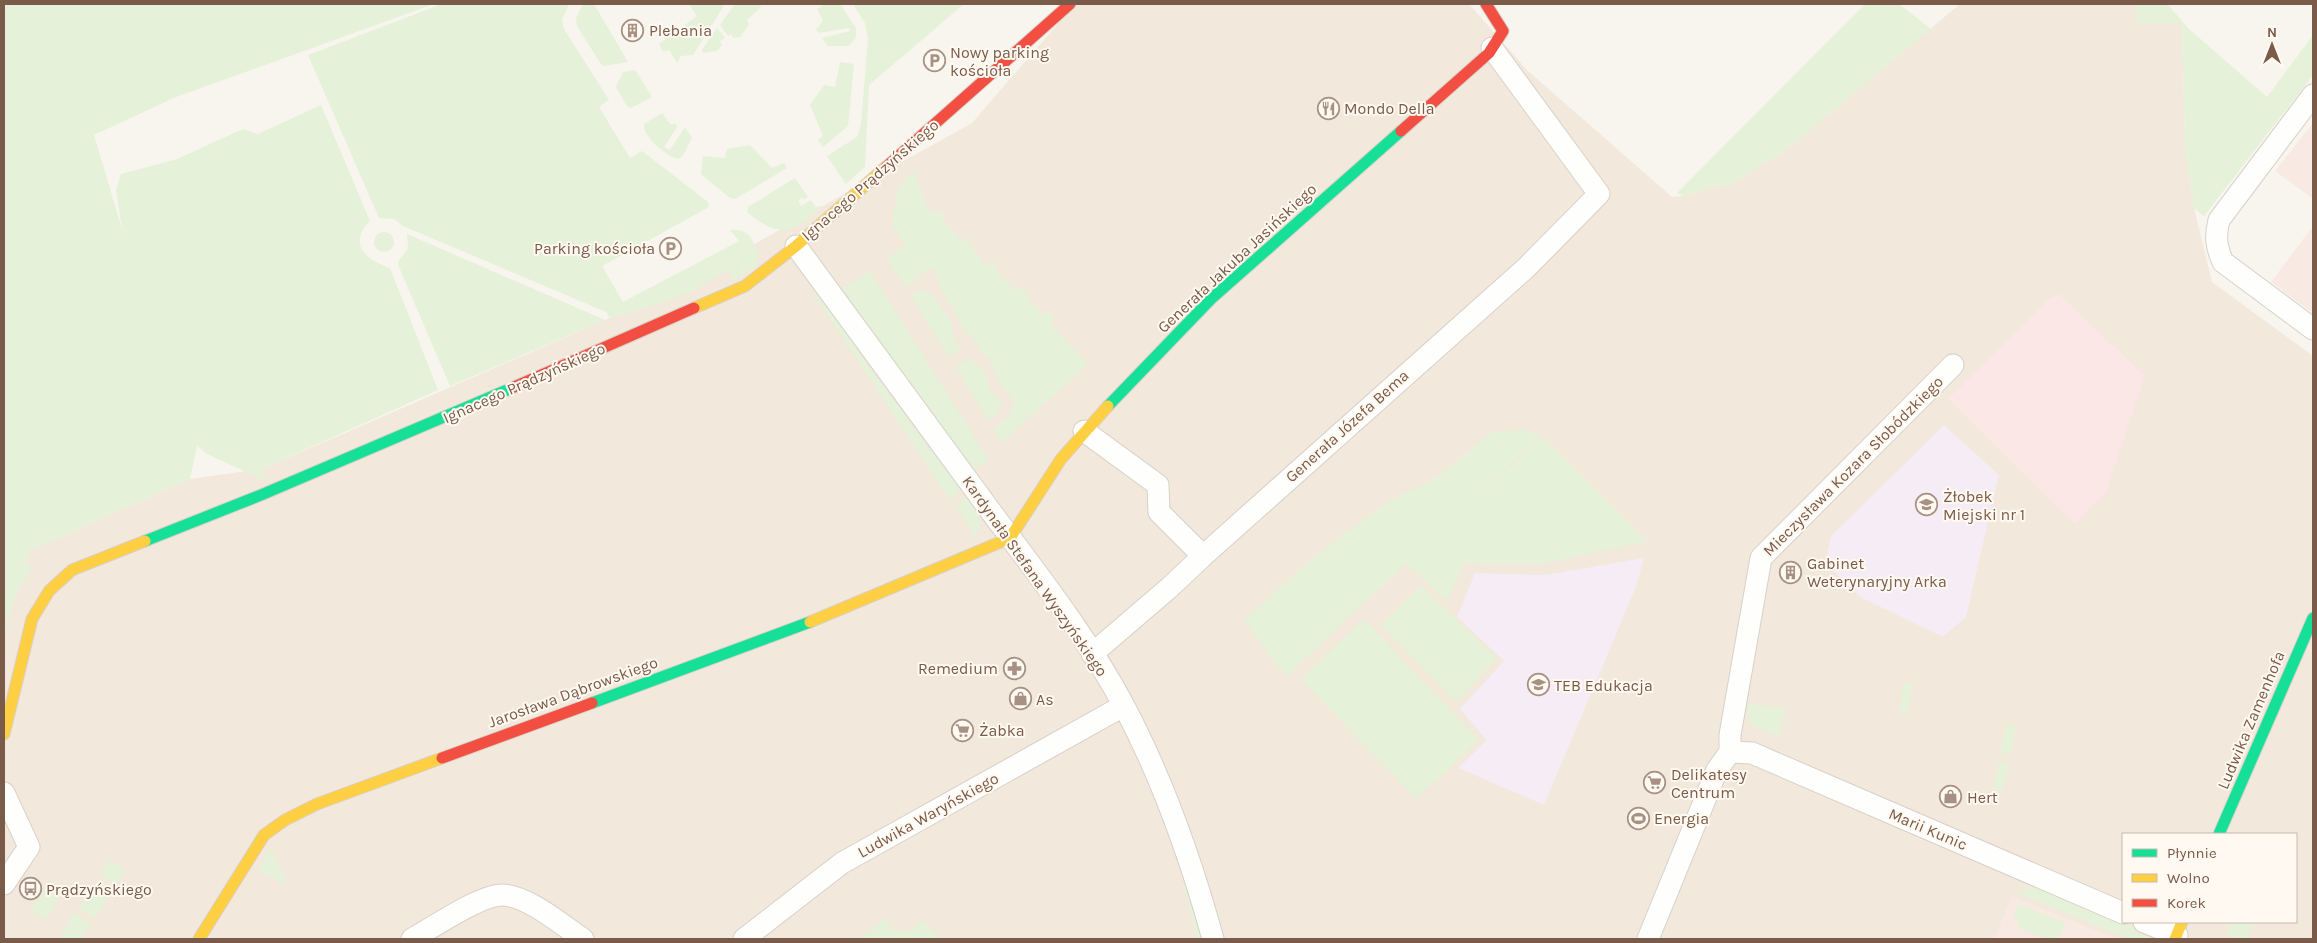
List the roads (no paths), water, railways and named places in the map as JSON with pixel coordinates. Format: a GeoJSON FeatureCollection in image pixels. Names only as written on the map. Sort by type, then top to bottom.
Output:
{"type":"FeatureCollection","features":[{"type":"Feature","properties":{"kind":"street","name":"Ignacego Prądzyńskiego"},"geometry":{"type":"LineString","coordinates":[[4,734],[32,619],[49,591],[72,570],[270,491],[454,414],[745,286],[796,246],[1070,4]]}},
{"type":"Feature","properties":{"kind":"street"},"geometry":{"type":"LineString","coordinates":[[1486,4],[1494,12],[1503,31],[1492,48]]}},
{"type":"Feature","properties":{"kind":"street","name":"Generała Józefa Bema"},"geometry":{"type":"LineString","coordinates":[[1092,654],[1169,588],[1527,267],[1599,194],[1492,48]]}},
{"type":"Feature","properties":{"kind":"street","name":"Generała Jakuba Jasińskiego"},"geometry":{"type":"LineString","coordinates":[[1010,538],[1061,459],[1084,431],[1211,299],[1492,48]]}},
{"type":"Feature","properties":{"kind":"street"},"geometry":{"type":"LineString","coordinates":[[2313,95],[2219,220],[2215,233],[2217,248],[2223,262],[2313,329]]}},
{"type":"Feature","properties":{"kind":"street","name":"Kardynała Stefana Wyszyńskiego"},"geometry":{"type":"LineString","coordinates":[[796,246],[1010,538],[1092,654],[1123,706],[1161,785],[1195,874],[1212,939]]}},
{"type":"Feature","properties":{"kind":"street","name":"Mieczysława Kozara Słobódzkiego"},"geometry":{"type":"LineString","coordinates":[[1730,752],[1730,735],[1761,558],[1953,365]]}},
{"type":"Feature","properties":{"kind":"street"},"geometry":{"type":"LineString","coordinates":[[1084,431],[1158,485],[1158,512],[1203,556]]}},
{"type":"Feature","properties":{"kind":"street","name":"Jarosława Dąbrowskiego"},"geometry":{"type":"LineString","coordinates":[[199,939],[264,835],[285,820],[317,804],[811,622],[1010,538]]}},
{"type":"Feature","properties":{"kind":"street","name":"Ludwika Zamenhofa"},"geometry":{"type":"LineString","coordinates":[[2220,833],[2313,618]]}},
{"type":"Feature","properties":{"kind":"street","name":"Ludwika Waryńskiego"},"geometry":{"type":"LineString","coordinates":[[744,939],[842,863],[1123,706]]}},
{"type":"Feature","properties":{"kind":"street"},"geometry":{"type":"LineString","coordinates":[[1648,939],[1717,770],[1730,752]]}},
{"type":"Feature","properties":{"kind":"street","name":"Marii Kunic"},"geometry":{"type":"LineString","coordinates":[[1730,752],[1752,753],[2122,913]]}},
{"type":"Feature","properties":{"kind":"street"},"geometry":{"type":"LineString","coordinates":[[4,794],[29,847],[4,884]]}},
{"type":"Feature","properties":{"kind":"street"},"geometry":{"type":"LineString","coordinates":[[412,939],[480,901],[502,895],[528,902],[583,939]]}},
{"type":"Feature","properties":{"kind":"street"},"geometry":{"type":"LineString","coordinates":[[2147,923],[2178,932]]}},
{"type":"Feature","properties":{"kind":"place","name":"Plebania"},"geometry":{"type":"Point","coordinates":[633,30]}},
{"type":"Feature","properties":{"kind":"place","name":"Nowy parking kościoła"},"geometry":{"type":"Point","coordinates":[934,61]}},
{"type":"Feature","properties":{"kind":"place","name":"Mondo Della"},"geometry":{"type":"Point","coordinates":[1328,108]}},
{"type":"Feature","properties":{"kind":"place","name":"Parking kościoła"},"geometry":{"type":"Point","coordinates":[671,248]}},
{"type":"Feature","properties":{"kind":"place","name":"Żłobek Miejski nr 1"},"geometry":{"type":"Point","coordinates":[1927,505]}},
{"type":"Feature","properties":{"kind":"place","name":"Gabinet Weterynaryjny Arka"},"geometry":{"type":"Point","coordinates":[1791,572]}},
{"type":"Feature","properties":{"kind":"place","name":"Remedium"},"geometry":{"type":"Point","coordinates":[1014,668]}},
{"type":"Feature","properties":{"kind":"place","name":"TEB Edukacja"},"geometry":{"type":"Point","coordinates":[1538,685]}},
{"type":"Feature","properties":{"kind":"place","name":"As"},"geometry":{"type":"Point","coordinates":[1020,699]}},
{"type":"Feature","properties":{"kind":"place","name":"Żabka"},"geometry":{"type":"Point","coordinates":[963,730]}},
{"type":"Feature","properties":{"kind":"place","name":"Delikatesy Centrum"},"geometry":{"type":"Point","coordinates":[1655,783]}},
{"type":"Feature","properties":{"kind":"place","name":"Hert"},"geometry":{"type":"Point","coordinates":[1951,797]}},
{"type":"Feature","properties":{"kind":"place","name":"Energia"},"geometry":{"type":"Point","coordinates":[1638,818]}},
{"type":"Feature","properties":{"kind":"place","name":"Prądzyńskiego"},"geometry":{"type":"Point","coordinates":[30,889]}}]}
